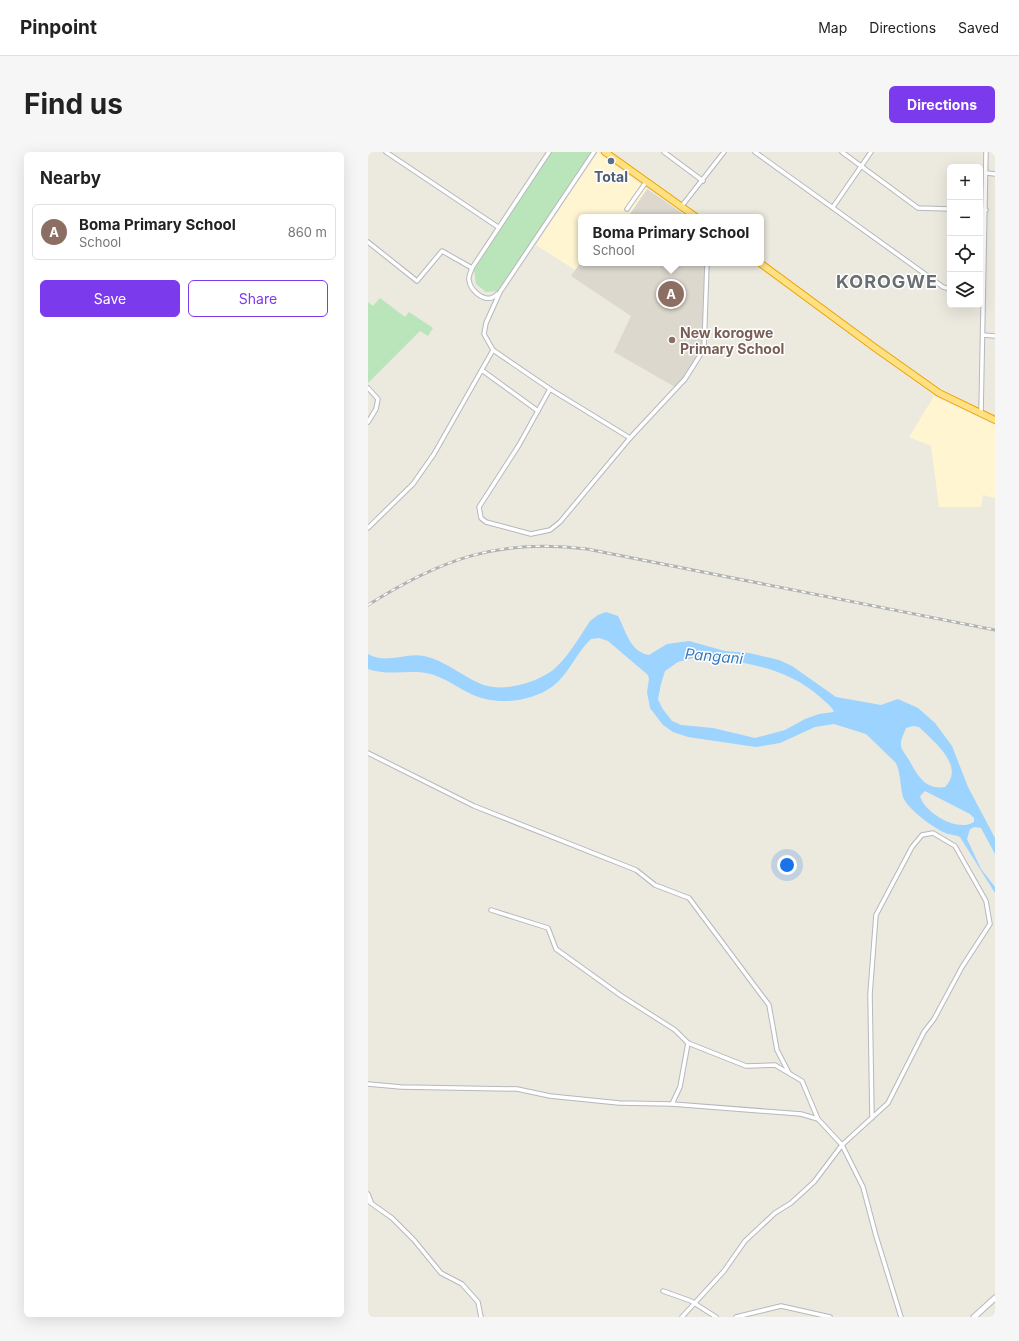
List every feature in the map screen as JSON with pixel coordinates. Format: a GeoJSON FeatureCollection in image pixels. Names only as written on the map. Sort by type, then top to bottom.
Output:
{"type":"FeatureCollection","features":[{"type":"Feature","properties":{"kind":"highway"},"geometry":{"type":"LineString","coordinates":[[605,152],[692,214]]}},
{"type":"Feature","properties":{"kind":"highway"},"geometry":{"type":"LineString","coordinates":[[764,266],[874,348],[939,393],[995,420]]}},
{"type":"Feature","properties":{"kind":"main road"},"geometry":{"type":"LineString","coordinates":[[974,1317],[995,1298]]}},
{"type":"Feature","properties":{"kind":"street"},"geometry":{"type":"LineString","coordinates":[[386,152],[498,227]]}},
{"type":"Feature","properties":{"kind":"street"},"geometry":{"type":"LineString","coordinates":[[500,292],[491,298],[484,297],[475,292],[468,279],[472,268],[498,227],[549,152]]}},
{"type":"Feature","properties":{"kind":"street"},"geometry":{"type":"LineString","coordinates":[[594,152],[500,292],[486,323],[484,334],[493,350],[550,390],[630,438]]}},
{"type":"Feature","properties":{"kind":"street"},"geometry":{"type":"LineString","coordinates":[[664,152],[703,181]]}},
{"type":"Feature","properties":{"kind":"street"},"geometry":{"type":"LineString","coordinates":[[682,207],[724,152]]}},
{"type":"Feature","properties":{"kind":"street"},"geometry":{"type":"LineString","coordinates":[[755,152],[943,287],[947,288]]}},
{"type":"Feature","properties":{"kind":"street"},"geometry":{"type":"LineString","coordinates":[[842,152],[918,208],[947,209]]}},
{"type":"Feature","properties":{"kind":"street"},"geometry":{"type":"LineString","coordinates":[[833,207],[871,152]]}},
{"type":"Feature","properties":{"kind":"street"},"geometry":{"type":"LineString","coordinates":[[982,272],[986,210],[986,152]]}},
{"type":"Feature","properties":{"kind":"street"},"geometry":{"type":"LineString","coordinates":[[986,173],[995,174]]}},
{"type":"Feature","properties":{"kind":"street"},"geometry":{"type":"LineString","coordinates":[[627,209],[646,182]]}},
{"type":"Feature","properties":{"kind":"street"},"geometry":{"type":"LineString","coordinates":[[368,242],[417,281],[442,251],[472,268]]}},
{"type":"Feature","properties":{"kind":"street"},"geometry":{"type":"LineString","coordinates":[[550,390],[479,507],[481,518],[486,522],[531,534],[550,530],[560,522],[630,438],[685,379],[704,349],[707,266]]}},
{"type":"Feature","properties":{"kind":"street"},"geometry":{"type":"LineString","coordinates":[[981,413],[983,335],[982,308]]}},
{"type":"Feature","properties":{"kind":"street"},"geometry":{"type":"LineString","coordinates":[[983,335],[995,336]]}},
{"type":"Feature","properties":{"kind":"street"},"geometry":{"type":"LineString","coordinates":[[368,528],[413,484],[434,454],[483,371],[493,350]]}},
{"type":"Feature","properties":{"kind":"street"},"geometry":{"type":"LineString","coordinates":[[483,371],[538,411]]}},
{"type":"Feature","properties":{"kind":"street"},"geometry":{"type":"LineString","coordinates":[[368,388],[378,399],[376,409],[368,422]]}},
{"type":"Feature","properties":{"kind":"street"},"geometry":{"type":"LineString","coordinates":[[368,753],[474,806],[636,870],[654,885],[690,898],[770,1005],[777,1050],[789,1073]]}},
{"type":"Feature","properties":{"kind":"street"},"geometry":{"type":"LineString","coordinates":[[682,1317],[724,1271],[745,1241],[775,1213],[791,1203],[814,1182],[842,1145],[872,1118],[888,1103],[924,1032],[934,1019],[962,967],[990,924],[986,902],[955,846],[933,833],[922,836],[912,847],[876,915],[870,994],[872,1118]]}},
{"type":"Feature","properties":{"kind":"street"},"geometry":{"type":"LineString","coordinates":[[491,910],[548,928],[556,949],[620,995],[675,1030],[688,1043],[746,1066],[775,1065],[802,1081],[818,1119],[842,1145],[863,1187],[876,1236],[901,1317]]}},
{"type":"Feature","properties":{"kind":"street"},"geometry":{"type":"LineString","coordinates":[[672,1104],[680,1087],[688,1043]]}},
{"type":"Feature","properties":{"kind":"street"},"geometry":{"type":"LineString","coordinates":[[368,1084],[401,1087],[517,1089],[550,1096],[619,1103],[672,1104],[801,1114],[818,1119]]}},
{"type":"Feature","properties":{"kind":"street"},"geometry":{"type":"LineString","coordinates":[[368,1194],[370,1202],[398,1223],[441,1273],[462,1284],[478,1302],[481,1317]]}},
{"type":"Feature","properties":{"kind":"street"},"geometry":{"type":"LineString","coordinates":[[663,1291],[695,1304],[716,1317]]}},
{"type":"Feature","properties":{"kind":"street"},"geometry":{"type":"LineString","coordinates":[[736,1317],[781,1306],[830,1317]]}},
{"type":"Feature","properties":{"kind":"shaded area"},"geometry":{"type":"Polygon","coordinates":[[[598,152],[647,189],[630,214],[578,214],[578,266],[575,270],[536,245],[598,152]]]}},
{"type":"Feature","properties":{"kind":"shaded area"},"geometry":{"type":"Polygon","coordinates":[[[647,189],[683,214],[630,214],[647,189]]]}},
{"type":"Feature","properties":{"kind":"shaded area"},"geometry":{"type":"Polygon","coordinates":[[[578,266],[705,266],[703,348],[684,378],[675,387],[614,352],[631,316],[571,276],[578,266]]]}},
{"type":"Feature","properties":{"kind":"shaded area"},"geometry":{"type":"Polygon","coordinates":[[[934,396],[995,425],[995,498],[983,495],[981,507],[939,507],[931,446],[909,437],[934,396]]]}},
{"type":"Feature","properties":{"kind":"green space"},"geometry":{"type":"Polygon","coordinates":[[[551,152],[591,152],[499,291],[486,292],[476,284],[474,269],[551,152]]]}},
{"type":"Feature","properties":{"kind":"green space"},"geometry":{"type":"Polygon","coordinates":[[[380,298],[405,317],[409,312],[433,328],[428,336],[420,331],[368,383],[368,302],[373,306],[380,298]]]}},
{"type":"Feature","properties":{"kind":"water","name":"Pangani"},"geometry":{"type":"Polygon","coordinates":[[[606,612],[618,616],[629,640],[637,650],[649,655],[667,644],[689,641],[725,651],[749,653],[779,660],[792,666],[836,697],[881,705],[898,699],[918,708],[935,723],[952,746],[968,787],[995,838],[995,854],[981,828],[975,827],[970,829],[967,839],[981,869],[995,887],[995,893],[960,837],[948,834],[936,828],[910,807],[903,797],[899,771],[896,763],[866,734],[834,724],[815,727],[780,743],[756,747],[688,737],[673,732],[663,725],[650,708],[647,692],[649,679],[648,675],[608,641],[599,638],[591,639],[564,676],[553,686],[534,696],[512,701],[489,700],[479,697],[443,679],[426,673],[384,672],[368,669],[368,654],[382,658],[417,655],[440,661],[474,681],[489,687],[509,687],[528,683],[546,675],[553,670],[568,654],[590,621],[598,615],[606,612]],[[693,658],[678,662],[665,671],[658,699],[662,708],[672,721],[681,725],[713,728],[755,738],[785,730],[805,719],[819,714],[834,712],[832,708],[820,697],[792,678],[744,663],[693,658]],[[913,726],[906,728],[901,744],[903,752],[923,781],[932,786],[945,787],[950,779],[952,771],[950,762],[945,754],[919,727],[913,726]],[[925,791],[920,796],[923,802],[934,814],[950,823],[967,825],[974,822],[974,818],[970,814],[925,791]]]}},
{"type":"Feature","properties":{"kind":"railway"},"geometry":{"type":"LineString","coordinates":[[368,605],[421,575],[446,564],[498,550],[555,546],[587,549],[995,630]]}},
{"type":"Feature","properties":{"kind":"place","name":"Total"},"geometry":{"type":"Point","coordinates":[611,161]}},
{"type":"Feature","properties":{"kind":"place","name":"Boma Primary School"},"geometry":{"type":"Point","coordinates":[671,294]}},
{"type":"Feature","properties":{"kind":"place","name":"New korogwe Primary School"},"geometry":{"type":"Point","coordinates":[672,340]}},
{"type":"Feature","properties":{"kind":"district","name":"KOROGWE"},"geometry":{"type":"Point","coordinates":[887,281]}}]}
